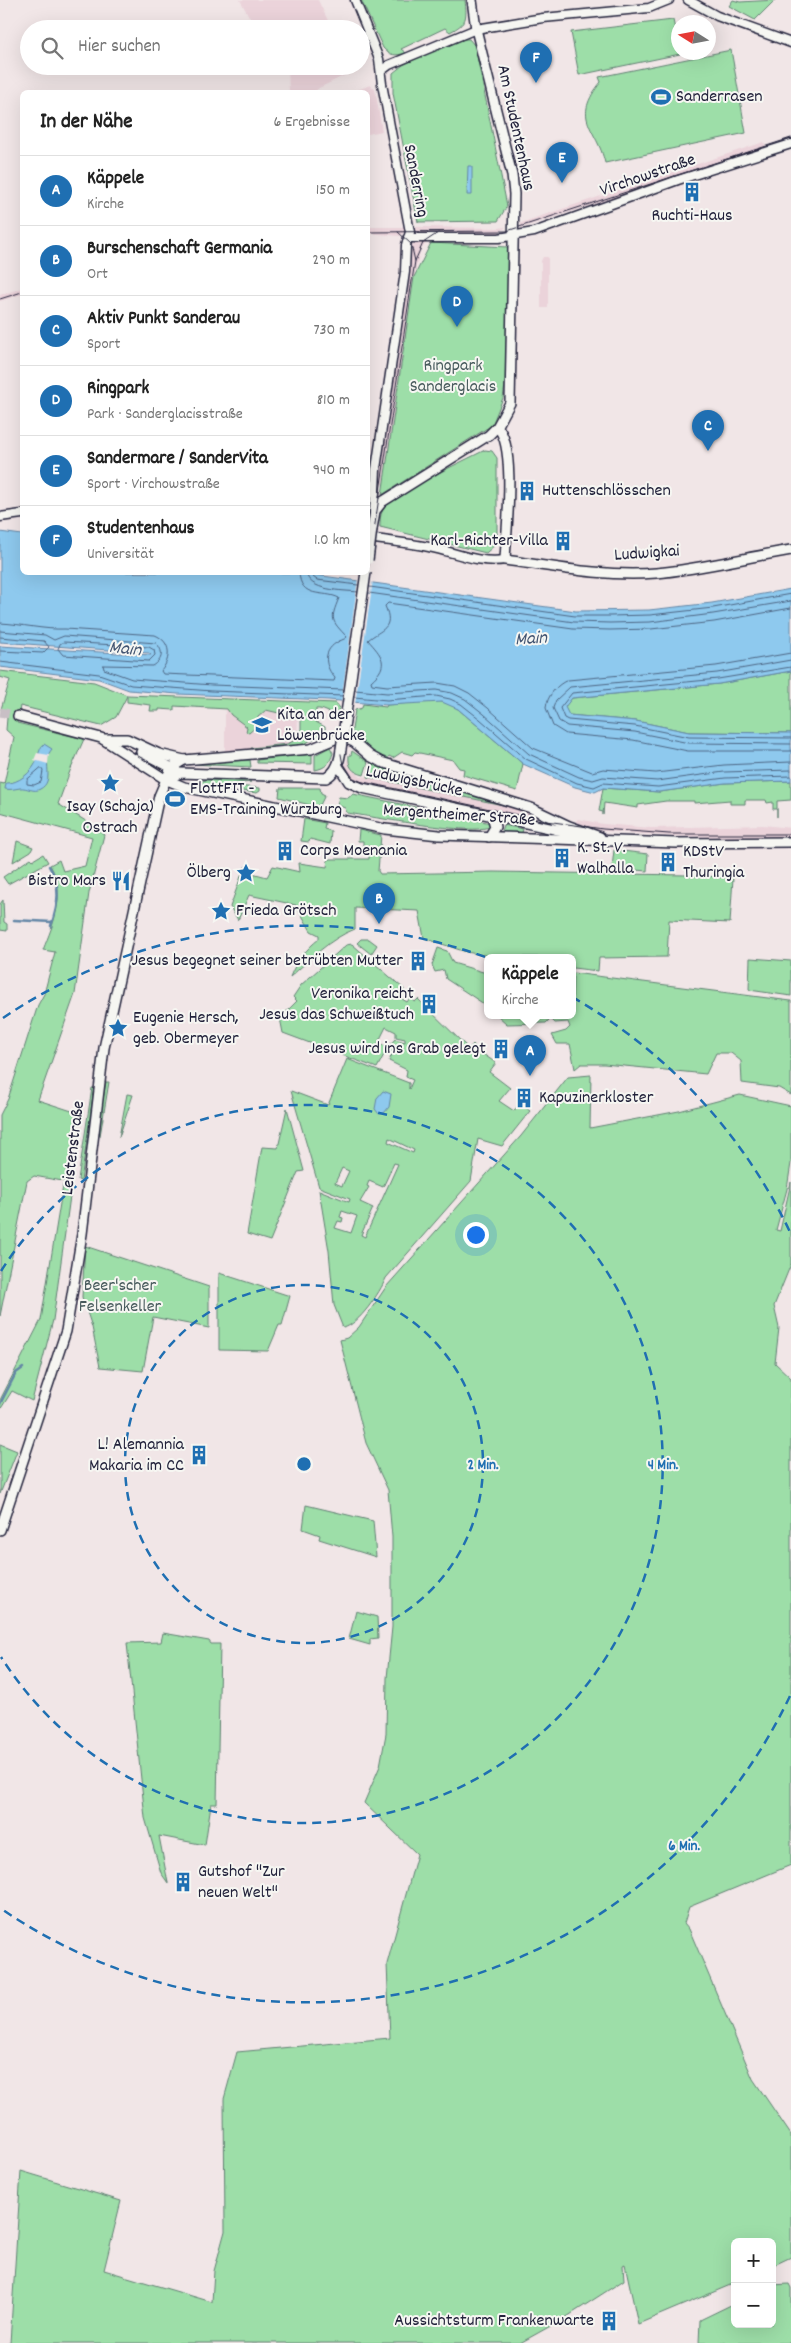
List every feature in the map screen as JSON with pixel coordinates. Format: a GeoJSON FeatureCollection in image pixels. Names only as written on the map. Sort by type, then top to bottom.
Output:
{"type":"FeatureCollection","features":[{"type":"Feature","properties":{"kind":"main road","name":"Am Studentenhaus"},"geometry":{"type":"LineString","coordinates":[[472,0],[476,29],[512,175],[514,236],[510,403],[497,428]]}},
{"type":"Feature","properties":{"kind":"main road"},"geometry":{"type":"LineString","coordinates":[[370,544],[374,513],[382,502],[489,435],[497,428],[502,432],[508,451],[505,560]]}},
{"type":"Feature","properties":{"kind":"main road","name":"Ludwigkai"},"geometry":{"type":"LineString","coordinates":[[505,560],[627,574],[658,573],[791,550]]}},
{"type":"Feature","properties":{"kind":"main road"},"geometry":{"type":"LineString","coordinates":[[114,739],[181,773],[318,779],[331,775],[338,765],[341,749],[366,575]]}},
{"type":"Feature","properties":{"kind":"main road"},"geometry":{"type":"LineString","coordinates":[[18,716],[101,738],[127,739],[158,754],[184,760]]}},
{"type":"Feature","properties":{"kind":"main road","name":"Mergentheimer Straße"},"geometry":{"type":"LineString","coordinates":[[101,738],[166,779],[184,787],[385,829],[439,835],[705,844],[791,842]]}},
{"type":"Feature","properties":{"kind":"main road","name":"Mergentheimer Straße"},"geometry":{"type":"LineString","coordinates":[[171,768],[184,760],[311,749],[337,738],[344,738],[354,742],[381,762],[531,808],[569,826],[610,840]]}},
{"type":"Feature","properties":{"kind":"main road","name":"Ludwigsbrücke"},"geometry":{"type":"LineString","coordinates":[[338,765],[349,782],[362,788],[492,815],[541,828],[610,840]]}},
{"type":"Feature","properties":{"kind":"main road","name":"Leistenstraße"},"geometry":{"type":"LineString","coordinates":[[0,1530],[66,1331],[82,1234],[104,1048],[159,796],[171,768]]}},
{"type":"Feature","properties":{"kind":"main road"},"geometry":{"type":"LineString","coordinates":[[166,779],[181,773]]}},
{"type":"Feature","properties":{"kind":"main road"},"geometry":{"type":"LineString","coordinates":[[489,837],[495,827],[492,815]]}},
{"type":"Feature","properties":{"kind":"main road"},"geometry":{"type":"LineString","coordinates":[[525,837],[541,828],[548,816]]}},
{"type":"Feature","properties":{"kind":"street","name":"Sanderring"},"geometry":{"type":"LineString","coordinates":[[356,0],[364,20]]}},
{"type":"Feature","properties":{"kind":"street"},"geometry":{"type":"LineString","coordinates":[[381,71],[389,65],[457,35],[476,29],[543,18],[649,8],[670,0]]}},
{"type":"Feature","properties":{"kind":"street"},"geometry":{"type":"LineString","coordinates":[[688,0],[717,16],[791,43]]}},
{"type":"Feature","properties":{"kind":"street","name":"Sanderring"},"geometry":{"type":"LineString","coordinates":[[370,36],[379,59],[410,229],[376,469],[374,513]]}},
{"type":"Feature","properties":{"kind":"street","name":"Virchowstraße"},"geometry":{"type":"LineString","coordinates":[[408,238],[499,238],[534,232],[678,180],[791,144]]}},
{"type":"Feature","properties":{"kind":"street"},"geometry":{"type":"LineString","coordinates":[[375,491],[382,502]]}},
{"type":"Feature","properties":{"kind":"street"},"geometry":{"type":"LineString","coordinates":[[0,517],[20,514]]}},
{"type":"Feature","properties":{"kind":"street"},"geometry":{"type":"LineString","coordinates":[[370,538],[431,547],[474,560],[493,562],[505,560]]}},
{"type":"Feature","properties":{"kind":"shaded area"},"geometry":{"type":"Polygon","coordinates":[[[240,0],[318,0],[328,20],[251,20],[240,0]]]}},
{"type":"Feature","properties":{"kind":"shaded area"},"geometry":{"type":"Polygon","coordinates":[[[288,75],[346,75],[316,90],[289,90],[288,75]]]}},
{"type":"Feature","properties":{"kind":"shaded area"},"geometry":{"type":"Polygon","coordinates":[[[370,85],[375,89],[382,131],[370,134],[370,90],[358,90],[370,85]]]}},
{"type":"Feature","properties":{"kind":"shaded area"},"geometry":{"type":"Polygon","coordinates":[[[764,142],[766,148],[521,228],[521,223],[764,142]]]}},
{"type":"Feature","properties":{"kind":"shaded area"},"geometry":{"type":"Polygon","coordinates":[[[370,227],[405,227],[405,231],[400,236],[370,233],[370,227]]]}},
{"type":"Feature","properties":{"kind":"shaded area"},"geometry":{"type":"Polygon","coordinates":[[[414,227],[506,227],[495,235],[419,234],[414,231],[414,227]]]}},
{"type":"Feature","properties":{"kind":"shaded area"},"geometry":{"type":"Polygon","coordinates":[[[413,243],[426,243],[420,251],[414,277],[384,487],[380,481],[379,473],[409,250],[413,243]]]}},
{"type":"Feature","properties":{"kind":"shaded area"},"geometry":{"type":"Polygon","coordinates":[[[543,257],[548,257],[548,308],[541,308],[541,261],[543,257]]]}},
{"type":"Feature","properties":{"kind":"shaded area"},"geometry":{"type":"Polygon","coordinates":[[[20,289],[20,295],[0,301],[0,295],[20,289]]]}},
{"type":"Feature","properties":{"kind":"shaded area","name":"Kita an der Löwenbrücke"},"geometry":{"type":"Polygon","coordinates":[[[236,700],[279,702],[298,716],[297,744],[225,752],[225,712],[236,700]]]}},
{"type":"Feature","properties":{"kind":"shaded area"},"geometry":{"type":"Polygon","coordinates":[[[348,758],[350,768],[361,777],[370,776],[527,810],[536,815],[535,822],[354,782],[344,768],[348,758]]]}},
{"type":"Feature","properties":{"kind":"shaded area"},"geometry":{"type":"Polygon","coordinates":[[[578,819],[603,824],[652,828],[763,825],[791,828],[791,838],[669,836],[603,831],[577,826],[575,822],[578,819]]]}},
{"type":"Feature","properties":{"kind":"green space"},"geometry":{"type":"Polygon","coordinates":[[[361,0],[465,0],[466,16],[460,26],[450,32],[445,28],[401,49],[406,53],[393,55],[383,48],[361,0]]]}},
{"type":"Feature","properties":{"kind":"green space"},"geometry":{"type":"Polygon","coordinates":[[[733,0],[740,2],[775,0],[755,20],[729,6],[733,0]]]}},
{"type":"Feature","properties":{"kind":"green space"},"geometry":{"type":"Polygon","coordinates":[[[671,20],[671,56],[579,75],[571,32],[671,20]]]}},
{"type":"Feature","properties":{"kind":"green space"},"geometry":{"type":"Polygon","coordinates":[[[457,39],[469,39],[475,46],[507,206],[498,221],[418,222],[393,93],[393,73],[403,65],[457,39]]]}},
{"type":"Feature","properties":{"kind":"green space"},"geometry":{"type":"Polygon","coordinates":[[[731,50],[746,133],[605,163],[588,123],[587,115],[587,106],[601,82],[599,77],[682,60],[716,60],[716,53],[731,50]]]}},
{"type":"Feature","properties":{"kind":"green space","name":"Ringpark Sanderglacis"},"geometry":{"type":"Polygon","coordinates":[[[431,243],[508,247],[507,372],[503,398],[492,425],[382,495],[414,277],[431,243]]]}},
{"type":"Feature","properties":{"kind":"green space","name":"Ringpark Sanderglacis"},"geometry":{"type":"Polygon","coordinates":[[[485,450],[492,451],[497,458],[497,543],[486,553],[380,527],[380,517],[383,510],[392,501],[417,485],[485,450]]]}},
{"type":"Feature","properties":{"kind":"green space"},"geometry":{"type":"Polygon","coordinates":[[[0,671],[94,682],[127,695],[336,703],[340,708],[336,713],[316,709],[316,722],[325,727],[325,736],[311,740],[303,745],[251,749],[287,744],[301,738],[301,718],[299,714],[283,714],[266,710],[258,717],[259,724],[249,733],[246,732],[247,727],[231,715],[227,709],[174,706],[174,710],[159,709],[159,711],[150,711],[151,705],[127,702],[127,696],[116,717],[101,726],[20,706],[17,723],[84,739],[58,804],[94,826],[104,835],[89,893],[75,994],[38,1100],[78,1113],[68,1182],[34,1176],[27,1181],[0,1316],[0,1115],[8,1099],[38,1005],[44,994],[55,952],[43,950],[55,918],[58,897],[58,887],[50,865],[59,860],[63,871],[85,866],[92,837],[0,812],[0,783],[4,784],[14,737],[6,730],[7,718],[2,714],[1,709],[10,680],[0,677],[0,671]]]}},
{"type":"Feature","properties":{"kind":"green space"},"geometry":{"type":"Polygon","coordinates":[[[791,671],[791,733],[689,732],[636,721],[568,715],[564,707],[572,698],[719,684],[791,671]]]}},
{"type":"Feature","properties":{"kind":"green space"},"geometry":{"type":"Polygon","coordinates":[[[436,701],[448,703],[458,709],[523,764],[517,791],[463,775],[464,769],[459,768],[453,760],[415,752],[412,755],[402,752],[393,758],[389,756],[385,762],[351,736],[355,710],[362,708],[363,704],[386,707],[387,705],[436,701]]]}},
{"type":"Feature","properties":{"kind":"green space"},"geometry":{"type":"Polygon","coordinates":[[[330,747],[333,753],[329,762],[322,768],[315,770],[315,755],[330,747]]]}},
{"type":"Feature","properties":{"kind":"green space"},"geometry":{"type":"Polygon","coordinates":[[[352,751],[368,762],[364,775],[354,771],[350,766],[349,755],[351,755],[352,751]]]}},
{"type":"Feature","properties":{"kind":"green space"},"geometry":{"type":"Polygon","coordinates":[[[312,754],[312,764],[257,763],[257,760],[312,754]]]}},
{"type":"Feature","properties":{"kind":"green space"},"geometry":{"type":"Polygon","coordinates":[[[250,760],[251,767],[192,764],[197,761],[250,760]]]}},
{"type":"Feature","properties":{"kind":"green space"},"geometry":{"type":"Polygon","coordinates":[[[371,762],[527,810],[368,777],[371,762]]]}},
{"type":"Feature","properties":{"kind":"green space"},"geometry":{"type":"Polygon","coordinates":[[[206,780],[251,782],[232,784],[231,790],[241,796],[196,785],[195,783],[206,780]]]}},
{"type":"Feature","properties":{"kind":"green space"},"geometry":{"type":"Polygon","coordinates":[[[791,781],[791,800],[777,801],[777,809],[773,809],[773,802],[767,803],[766,800],[745,800],[745,804],[730,804],[730,800],[694,803],[694,801],[666,801],[638,805],[638,808],[604,803],[603,815],[603,812],[599,811],[603,788],[659,792],[725,783],[791,781]]]}},
{"type":"Feature","properties":{"kind":"green space"},"geometry":{"type":"Polygon","coordinates":[[[235,786],[260,788],[260,791],[257,793],[242,791],[235,786]]]}},
{"type":"Feature","properties":{"kind":"green space"},"geometry":{"type":"Polygon","coordinates":[[[280,788],[320,788],[321,793],[325,795],[320,805],[314,806],[279,797],[280,788]]]}},
{"type":"Feature","properties":{"kind":"green space"},"geometry":{"type":"Polygon","coordinates":[[[353,794],[491,823],[490,826],[481,829],[445,828],[347,813],[345,808],[337,805],[339,797],[348,798],[353,794]]]}},
{"type":"Feature","properties":{"kind":"green space"},"geometry":{"type":"Polygon","coordinates":[[[304,819],[325,823],[324,829],[331,831],[330,844],[310,839],[309,842],[301,841],[304,819]]]}},
{"type":"Feature","properties":{"kind":"green space"},"geometry":{"type":"Polygon","coordinates":[[[503,825],[523,829],[522,833],[501,832],[503,825]]]}},
{"type":"Feature","properties":{"kind":"green space"},"geometry":{"type":"Polygon","coordinates":[[[359,830],[381,835],[378,871],[380,874],[493,872],[687,875],[733,878],[730,923],[669,920],[667,957],[599,958],[598,971],[576,968],[576,954],[484,955],[466,952],[424,938],[419,911],[355,908],[355,929],[337,938],[290,977],[302,956],[319,939],[319,935],[311,931],[296,905],[249,895],[238,920],[230,907],[243,871],[246,866],[252,873],[267,877],[273,866],[300,872],[299,863],[327,867],[328,859],[369,859],[369,846],[363,846],[363,841],[358,841],[359,830]]]}},
{"type":"Feature","properties":{"kind":"green space"},"geometry":{"type":"Polygon","coordinates":[[[17,841],[33,847],[31,851],[13,862],[17,841]]]}},
{"type":"Feature","properties":{"kind":"green space"},"geometry":{"type":"Polygon","coordinates":[[[614,850],[648,854],[647,871],[612,868],[614,850]]]}},
{"type":"Feature","properties":{"kind":"green space"},"geometry":{"type":"Polygon","coordinates":[[[43,854],[48,862],[8,884],[3,877],[31,858],[33,860],[43,854]]]}},
{"type":"Feature","properties":{"kind":"green space"},"geometry":{"type":"Polygon","coordinates":[[[3,900],[4,922],[7,924],[7,931],[0,930],[0,904],[3,900]]]}},
{"type":"Feature","properties":{"kind":"green space"},"geometry":{"type":"Polygon","coordinates":[[[361,939],[369,939],[377,945],[371,954],[357,943],[361,939]]]}},
{"type":"Feature","properties":{"kind":"green space"},"geometry":{"type":"Polygon","coordinates":[[[352,944],[404,989],[402,999],[407,1002],[410,998],[415,1002],[418,999],[469,1049],[473,1044],[477,1050],[496,1063],[489,1072],[510,1088],[499,1101],[514,1111],[520,1103],[530,1111],[502,1146],[478,1139],[471,1181],[386,1278],[362,1315],[349,1326],[343,1328],[334,1305],[329,1251],[319,1190],[349,1202],[350,1199],[319,1187],[291,1091],[328,1105],[347,1059],[409,1083],[409,1089],[413,1080],[406,1077],[407,1070],[389,1061],[393,1052],[387,1049],[377,1068],[283,1033],[280,1018],[297,1001],[293,997],[301,985],[346,945],[352,944]],[[386,1027],[378,1043],[388,1047],[395,1039],[405,1042],[405,1039],[396,1037],[396,1032],[386,1027]],[[389,1138],[388,1142],[413,1153],[414,1150],[389,1138]],[[394,1163],[383,1187],[369,1181],[367,1186],[369,1187],[360,1202],[373,1208],[361,1235],[365,1237],[398,1164],[394,1163]],[[342,1168],[335,1183],[342,1186],[349,1171],[342,1168]],[[342,1211],[340,1217],[343,1218],[342,1222],[338,1221],[335,1228],[351,1233],[357,1216],[342,1211]]]}},
{"type":"Feature","properties":{"kind":"green space"},"geometry":{"type":"Polygon","coordinates":[[[438,948],[447,951],[453,963],[484,972],[484,1004],[446,979],[444,970],[435,972],[432,965],[438,948]]]}},
{"type":"Feature","properties":{"kind":"green space"},"geometry":{"type":"Polygon","coordinates":[[[750,958],[791,961],[791,996],[749,990],[750,958]]]}},
{"type":"Feature","properties":{"kind":"green space"},"geometry":{"type":"Polygon","coordinates":[[[576,973],[791,1001],[791,1095],[779,1088],[742,1083],[741,1061],[731,1053],[716,1053],[706,1074],[604,1064],[581,1064],[575,1069],[570,1044],[557,1044],[552,1035],[566,1031],[570,1027],[568,1022],[555,1023],[552,1020],[576,1019],[576,973]]]}},
{"type":"Feature","properties":{"kind":"green space"},"geometry":{"type":"Polygon","coordinates":[[[501,1019],[549,1020],[546,1023],[507,1024],[501,1019]]]}},
{"type":"Feature","properties":{"kind":"green space"},"geometry":{"type":"Polygon","coordinates":[[[591,1075],[590,1128],[679,1111],[740,1095],[791,1106],[791,1163],[787,1189],[776,1230],[780,1231],[791,1182],[791,1264],[774,1306],[779,1328],[775,1363],[791,1378],[791,1865],[689,1907],[684,1923],[689,1929],[753,2079],[791,2135],[791,2257],[776,2264],[776,2238],[731,2238],[731,2285],[638,2324],[625,2264],[623,2265],[624,2280],[565,2318],[520,2343],[10,2343],[21,2171],[121,2201],[104,2270],[212,2302],[214,2271],[225,2231],[224,2099],[237,2052],[390,2038],[387,1964],[417,1854],[364,1803],[380,1766],[386,1734],[387,1678],[392,1627],[392,1537],[388,1490],[366,1443],[340,1340],[347,1338],[359,1327],[386,1287],[521,1136],[568,1077],[591,1075]]]}},
{"type":"Feature","properties":{"kind":"green space"},"geometry":{"type":"Polygon","coordinates":[[[106,1082],[109,1082],[100,1136],[97,1135],[106,1082]]]}},
{"type":"Feature","properties":{"kind":"green space"},"geometry":{"type":"Polygon","coordinates":[[[92,1088],[94,1088],[81,1181],[78,1180],[92,1088]]]}},
{"type":"Feature","properties":{"kind":"green space"},"geometry":{"type":"Polygon","coordinates":[[[127,1094],[133,1095],[119,1137],[127,1094]]]}},
{"type":"Feature","properties":{"kind":"green space"},"geometry":{"type":"Polygon","coordinates":[[[287,1108],[304,1171],[298,1172],[270,1241],[247,1234],[262,1147],[278,1148],[287,1108]]]}},
{"type":"Feature","properties":{"kind":"green space"},"geometry":{"type":"Polygon","coordinates":[[[63,1185],[71,1189],[53,1320],[32,1401],[12,1391],[0,1410],[0,1400],[41,1320],[63,1185]]]}},
{"type":"Feature","properties":{"kind":"green space","name":"Beer'scher Felsenkeller"},"geometry":{"type":"Polygon","coordinates":[[[85,1246],[209,1287],[209,1328],[153,1317],[143,1371],[100,1367],[92,1327],[82,1297],[85,1246]]]}},
{"type":"Feature","properties":{"kind":"green space"},"geometry":{"type":"Polygon","coordinates":[[[219,1273],[290,1296],[282,1325],[279,1325],[268,1351],[219,1350],[219,1273]]]}},
{"type":"Feature","properties":{"kind":"green space"},"geometry":{"type":"Polygon","coordinates":[[[0,1444],[17,1451],[0,1494],[0,1444]]]}},
{"type":"Feature","properties":{"kind":"green space"},"geometry":{"type":"Polygon","coordinates":[[[306,1505],[373,1521],[376,1557],[319,1539],[320,1535],[303,1529],[306,1505]]]}},
{"type":"Feature","properties":{"kind":"green space"},"geometry":{"type":"Polygon","coordinates":[[[356,1611],[377,1617],[378,1638],[370,1639],[370,1645],[349,1639],[356,1611]]]}},
{"type":"Feature","properties":{"kind":"green space"},"geometry":{"type":"Polygon","coordinates":[[[163,1633],[209,1641],[211,1644],[220,1644],[217,1804],[211,1804],[205,1845],[159,1836],[168,1883],[161,1873],[145,1818],[127,1643],[161,1642],[163,1633]]]}},
{"type":"Feature","properties":{"kind":"green space"},"geometry":{"type":"Polygon","coordinates":[[[789,2284],[791,2288],[791,2343],[699,2343],[700,2320],[731,2305],[731,2328],[776,2328],[776,2285],[789,2284]]]}},
{"type":"Feature","properties":{"kind":"water"},"geometry":{"type":"Polygon","coordinates":[[[468,166],[472,166],[472,195],[467,195],[468,166]]]}},
{"type":"Feature","properties":{"kind":"water","name":"Main"},"geometry":{"type":"Polygon","coordinates":[[[0,532],[20,535],[20,575],[315,575],[576,611],[649,610],[712,603],[791,589],[791,671],[719,684],[572,698],[565,707],[569,715],[636,721],[689,732],[791,733],[791,781],[725,783],[659,792],[603,788],[595,792],[575,787],[523,764],[458,709],[442,702],[387,705],[328,700],[178,694],[129,690],[99,679],[0,667],[0,646],[151,655],[149,653],[0,642],[0,532]]]}},
{"type":"Feature","properties":{"kind":"water"},"geometry":{"type":"Polygon","coordinates":[[[44,744],[52,749],[48,759],[48,776],[45,785],[35,790],[23,788],[5,789],[6,783],[15,782],[31,770],[44,744]]]}},
{"type":"Feature","properties":{"kind":"water"},"geometry":{"type":"Polygon","coordinates":[[[383,1091],[391,1094],[389,1107],[384,1113],[379,1114],[375,1109],[377,1098],[383,1091]]]}},
{"type":"Feature","properties":{"kind":"pier"},"geometry":{"type":"Polygon","coordinates":[[[358,578],[373,580],[355,704],[341,703],[358,578]]]}},
{"type":"Feature","properties":{"kind":"pier"},"geometry":{"type":"Polygon","coordinates":[[[37,753],[49,755],[48,764],[34,760],[37,753]]]}},
{"type":"Feature","properties":{"kind":"waterway"},"geometry":{"type":"LineString","coordinates":[[49,866],[56,881],[58,896],[51,926]]}},
{"type":"Feature","properties":{"kind":"waterway"},"geometry":{"type":"LineString","coordinates":[[14,920],[52,922]]}},
{"type":"Feature","properties":{"kind":"waterway"},"geometry":{"type":"LineString","coordinates":[[0,1404],[16,1373],[23,1368]]}},
{"type":"Feature","properties":{"kind":"tunnel"},"geometry":{"type":"LineString","coordinates":[[0,712],[18,716]]}},
{"type":"Feature","properties":{"kind":"tram line"},"geometry":{"type":"LineString","coordinates":[[370,232],[507,231],[791,138]]}},
{"type":"Feature","properties":{"kind":"tram line"},"geometry":{"type":"LineString","coordinates":[[398,232],[411,244],[415,261]]}},
{"type":"Feature","properties":{"kind":"tram line"},"geometry":{"type":"LineString","coordinates":[[370,557],[415,261],[423,243],[438,233]]}},
{"type":"Feature","properties":{"kind":"tram line"},"geometry":{"type":"LineString","coordinates":[[0,299],[20,293]]}},
{"type":"Feature","properties":{"kind":"tram line"},"geometry":{"type":"LineString","coordinates":[[364,575],[340,749],[343,765],[354,780],[546,821],[603,829],[669,834],[791,834]]}},
{"type":"Feature","properties":{"kind":"place","name":"Studentenhaus"},"geometry":{"type":"Point","coordinates":[536,83]}},
{"type":"Feature","properties":{"kind":"place","name":"Sanderrasen"},"geometry":{"type":"Point","coordinates":[661,97]}},
{"type":"Feature","properties":{"kind":"place","name":"Sandermare / SanderVita"},"geometry":{"type":"Point","coordinates":[562,183]}},
{"type":"Feature","properties":{"kind":"place","name":"Ruchti-Haus"},"geometry":{"type":"Point","coordinates":[692,192]}},
{"type":"Feature","properties":{"kind":"place","name":"Ringpark"},"geometry":{"type":"Point","coordinates":[457,327]}},
{"type":"Feature","properties":{"kind":"place","name":"Aktiv Punkt Sanderau"},"geometry":{"type":"Point","coordinates":[708,451]}},
{"type":"Feature","properties":{"kind":"place","name":"Huttenschlösschen"},"geometry":{"type":"Point","coordinates":[527,491]}},
{"type":"Feature","properties":{"kind":"place","name":"Karl-Richter-Villa"},"geometry":{"type":"Point","coordinates":[563,541]}},
{"type":"Feature","properties":{"kind":"place","name":"Kita an der Löwenbrücke"},"geometry":{"type":"Point","coordinates":[262,725]}},
{"type":"Feature","properties":{"kind":"place","name":"Isay (Schaja) Ostrach"},"geometry":{"type":"Point","coordinates":[110,783]}},
{"type":"Feature","properties":{"kind":"place","name":"FlottFIT - EMS-Training Würzburg"},"geometry":{"type":"Point","coordinates":[175,799]}},
{"type":"Feature","properties":{"kind":"place","name":"Corps Moenania"},"geometry":{"type":"Point","coordinates":[285,851]}},
{"type":"Feature","properties":{"kind":"place","name":"K. St. V. Walhalla"},"geometry":{"type":"Point","coordinates":[562,858]}},
{"type":"Feature","properties":{"kind":"place","name":"KDStV Thuringia"},"geometry":{"type":"Point","coordinates":[668,862]}},
{"type":"Feature","properties":{"kind":"place","name":"Ölberg"},"geometry":{"type":"Point","coordinates":[246,873]}},
{"type":"Feature","properties":{"kind":"place","name":"Bistro Mars"},"geometry":{"type":"Point","coordinates":[121,881]}},
{"type":"Feature","properties":{"kind":"place","name":"Frieda Grötsch"},"geometry":{"type":"Point","coordinates":[221,911]}},
{"type":"Feature","properties":{"kind":"place","name":"Burschenschaft Germania"},"geometry":{"type":"Point","coordinates":[379,924]}},
{"type":"Feature","properties":{"kind":"place","name":"Jesus begegnet seiner betrübten Mutter"},"geometry":{"type":"Point","coordinates":[418,961]}},
{"type":"Feature","properties":{"kind":"place","name":"Veronika reicht Jesus das Schweißtuch"},"geometry":{"type":"Point","coordinates":[429,1004]}},
{"type":"Feature","properties":{"kind":"place","name":"Eugenie Hersch, geb. Obermeyer"},"geometry":{"type":"Point","coordinates":[118,1028]}},
{"type":"Feature","properties":{"kind":"place","name":"Jesus wird ins Grab gelegt"},"geometry":{"type":"Point","coordinates":[501,1049]}},
{"type":"Feature","properties":{"kind":"place","name":"Käppele"},"geometry":{"type":"Point","coordinates":[530,1076]}},
{"type":"Feature","properties":{"kind":"place","name":"Kapuzinerkloster"},"geometry":{"type":"Point","coordinates":[524,1098]}},
{"type":"Feature","properties":{"kind":"place","name":"L! Alemannia Makaria im CC"},"geometry":{"type":"Point","coordinates":[199,1455]}},
{"type":"Feature","properties":{"kind":"place","name":"Gutshof \"Zur neuen Welt\""},"geometry":{"type":"Point","coordinates":[183,1882]}},
{"type":"Feature","properties":{"kind":"place","name":"Aussichtsturm Frankenwarte"},"geometry":{"type":"Point","coordinates":[609,2321]}}]}
